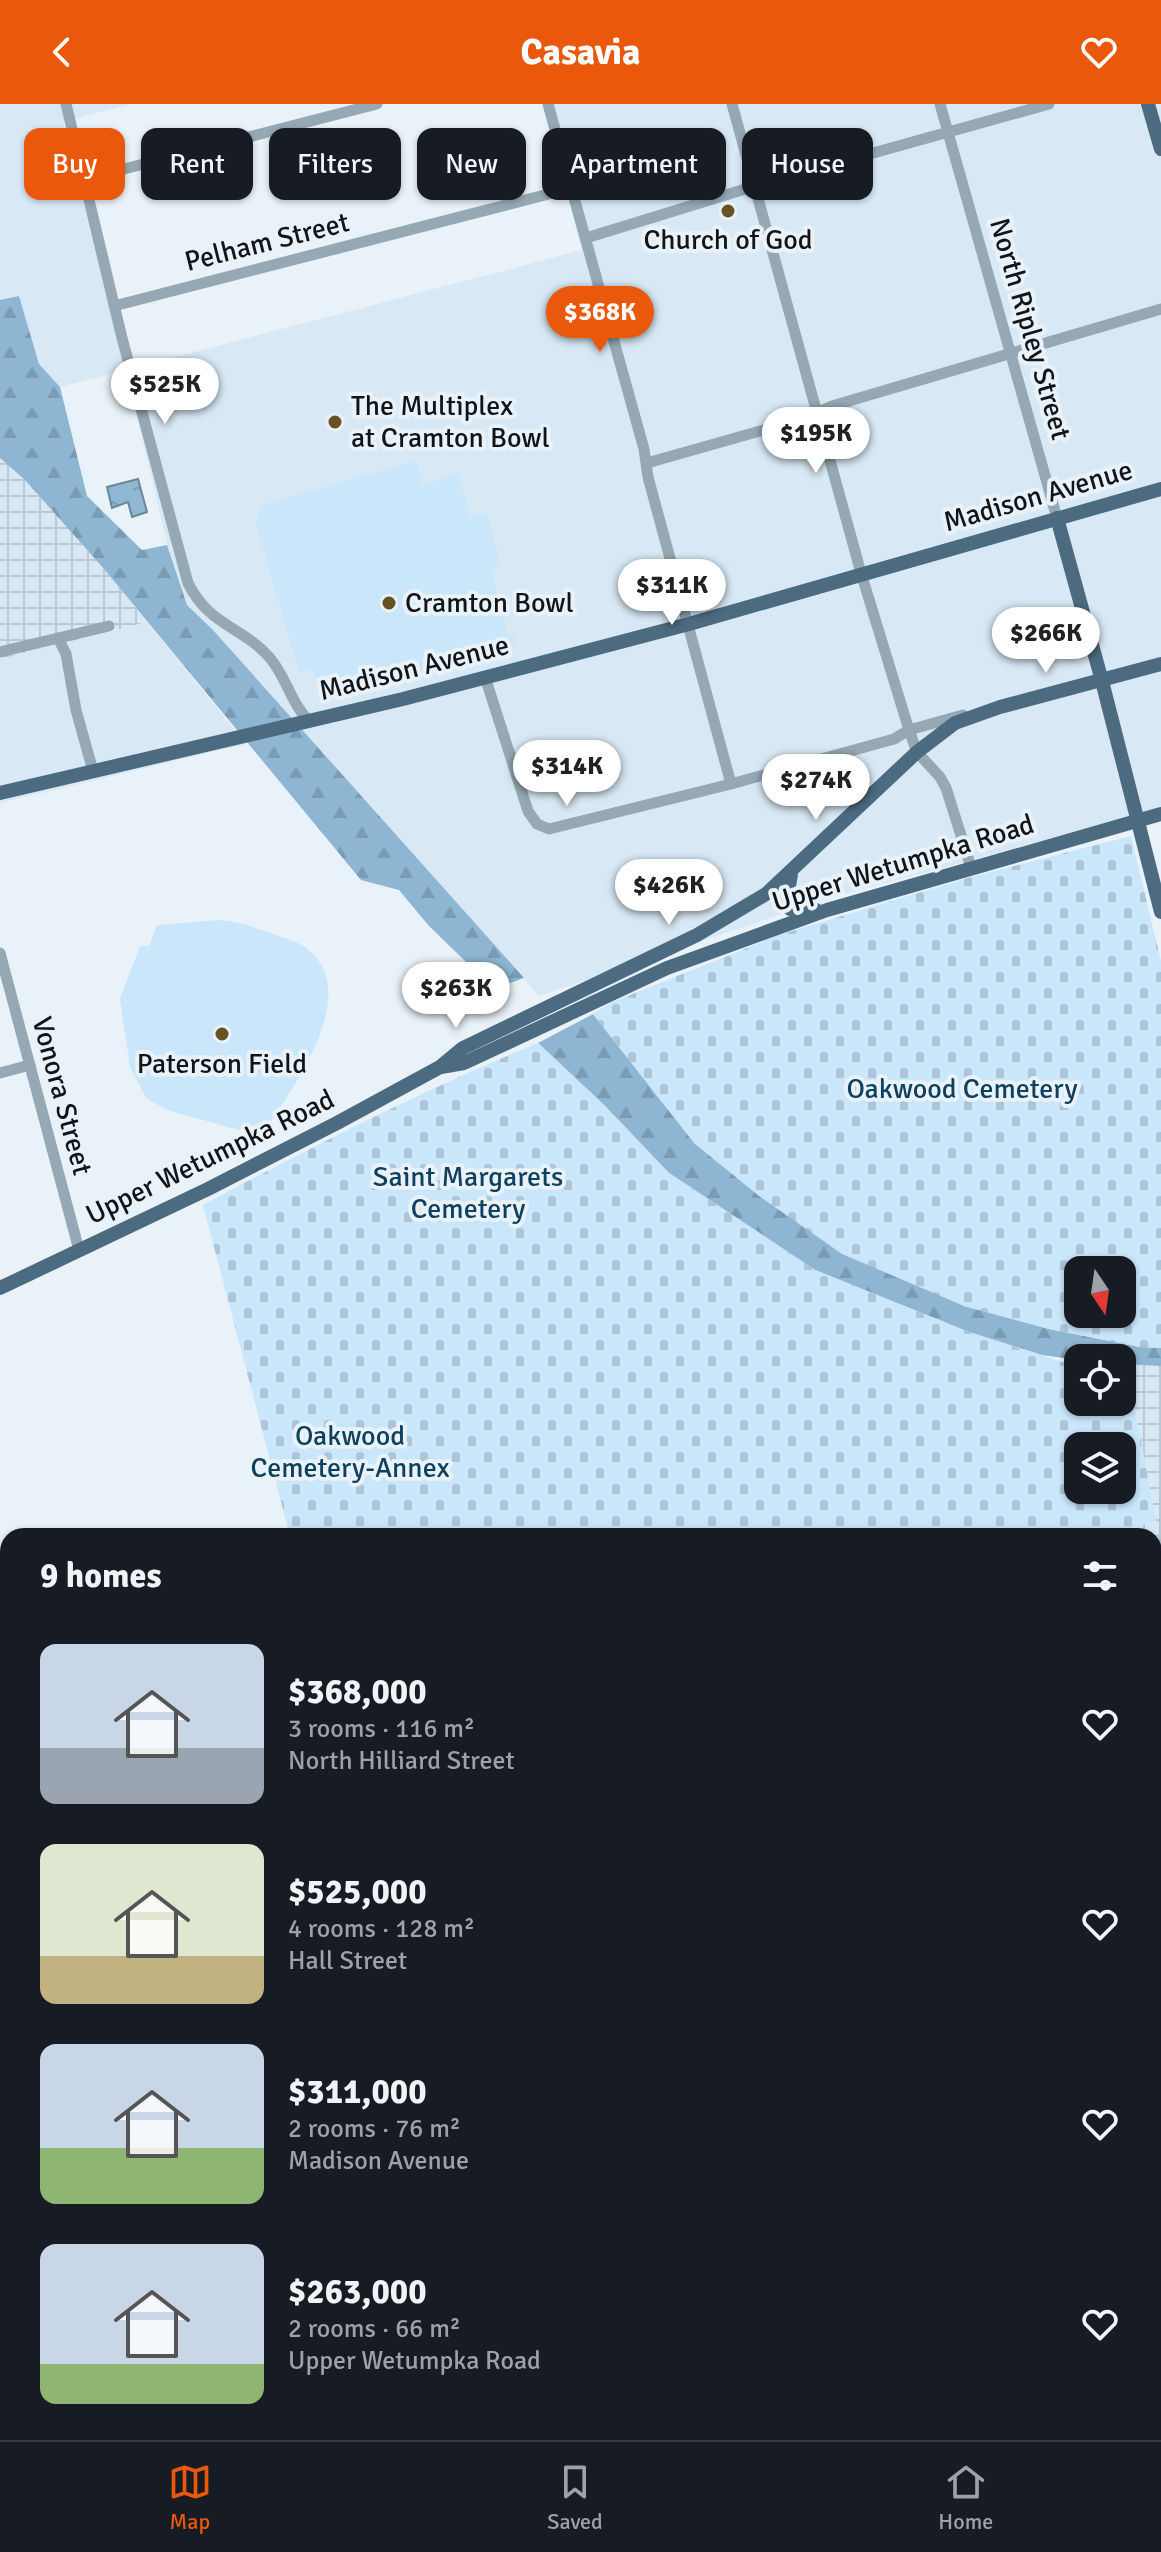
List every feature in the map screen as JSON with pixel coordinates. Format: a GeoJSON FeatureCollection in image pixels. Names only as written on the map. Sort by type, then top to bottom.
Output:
{"type":"FeatureCollection","features":[{"type":"Feature","properties":{"kind":"main road"},"geometry":{"type":"LineString","coordinates":[[1148,104],[1161,149]]}},
{"type":"Feature","properties":{"kind":"main road","name":"Madison Avenue"},"geometry":{"type":"LineString","coordinates":[[0,793],[310,722],[689,624],[1161,489]]}},
{"type":"Feature","properties":{"kind":"main road","name":"North Ripley Street"},"geometry":{"type":"LineString","coordinates":[[1057,518],[1161,912]]}},
{"type":"Feature","properties":{"kind":"main road","name":"Upper Wetumpka Road"},"geometry":{"type":"LineString","coordinates":[[0,1288],[236,1175],[440,1067],[453,1054],[499,1029],[722,921],[766,894],[791,873],[917,752],[955,723],[1000,707],[1161,664]]}},
{"type":"Feature","properties":{"kind":"main road","name":"Upper Wetumpka Road"},"geometry":{"type":"LineString","coordinates":[[440,1067],[464,1063],[683,962],[827,910],[1161,814]]}},
{"type":"Feature","properties":{"kind":"main road"},"geometry":{"type":"LineString","coordinates":[[791,873],[786,897],[790,909],[827,910]]}},
{"type":"Feature","properties":{"kind":"main road"},"geometry":{"type":"LineString","coordinates":[[620,972],[628,986]]}},
{"type":"Feature","properties":{"kind":"street"},"geometry":{"type":"LineString","coordinates":[[66,104],[72,128]]}},
{"type":"Feature","properties":{"kind":"street"},"geometry":{"type":"LineString","coordinates":[[125,169],[377,104]]}},
{"type":"Feature","properties":{"kind":"street"},"geometry":{"type":"LineString","coordinates":[[548,104],[555,128]]}},
{"type":"Feature","properties":{"kind":"street"},"geometry":{"type":"LineString","coordinates":[[732,104],[742,140]]}},
{"type":"Feature","properties":{"kind":"street","name":"North Ripley Street"},"geometry":{"type":"LineString","coordinates":[[940,104],[1057,518]]}},
{"type":"Feature","properties":{"kind":"street"},"geometry":{"type":"LineString","coordinates":[[873,153],[1049,104]]}},
{"type":"Feature","properties":{"kind":"street"},"geometry":{"type":"LineString","coordinates":[[586,238],[742,190]]}},
{"type":"Feature","properties":{"kind":"street","name":"Pelham Street"},"geometry":{"type":"LineString","coordinates":[[114,306],[542,196]]}},
{"type":"Feature","properties":{"kind":"street"},"geometry":{"type":"LineString","coordinates":[[90,200],[114,306],[188,583],[211,615],[257,645],[272,661],[282,674],[296,707],[310,722]]}},
{"type":"Feature","properties":{"kind":"street"},"geometry":{"type":"LineString","coordinates":[[575,200],[731,784]]}},
{"type":"Feature","properties":{"kind":"street"},"geometry":{"type":"LineString","coordinates":[[759,200],[861,573],[909,730],[917,752],[946,788],[971,867]]}},
{"type":"Feature","properties":{"kind":"street"},"geometry":{"type":"LineString","coordinates":[[647,463],[806,418],[1009,353],[1161,309]]}},
{"type":"Feature","properties":{"kind":"street"},"geometry":{"type":"LineString","coordinates":[[0,652],[109,626]]}},
{"type":"Feature","properties":{"kind":"street"},"geometry":{"type":"LineString","coordinates":[[58,638],[66,654],[76,710],[93,771]]}},
{"type":"Feature","properties":{"kind":"street"},"geometry":{"type":"LineString","coordinates":[[485,677],[528,811],[543,828],[558,828],[731,784],[894,739],[909,730],[1000,707]]}},
{"type":"Feature","properties":{"kind":"street","name":"Vonora Street"},"geometry":{"type":"LineString","coordinates":[[0,953],[79,1250]]}},
{"type":"Feature","properties":{"kind":"street"},"geometry":{"type":"LineString","coordinates":[[0,1073],[30,1065]]}},
{"type":"Feature","properties":{"kind":"shaded area"},"geometry":{"type":"Polygon","coordinates":[[[0,104],[132,104],[63,122],[65,128],[24,128],[24,200],[83,200],[126,370],[60,387],[39,364],[19,296],[0,300],[0,104]]]}},
{"type":"Feature","properties":{"kind":"shaded area"},"geometry":{"type":"Polygon","coordinates":[[[542,104],[1161,104],[1161,809],[826,899],[539,996],[213,630],[187,605],[172,564],[126,370],[582,250],[568,200],[726,200],[726,128],[549,128],[542,104]]]}},
{"type":"Feature","properties":{"kind":"shaded area"},"geometry":{"type":"Polygon","coordinates":[[[0,458],[25,480],[147,622],[0,659],[0,458]]]}},
{"type":"Feature","properties":{"kind":"shaded area"},"geometry":{"type":"Polygon","coordinates":[[[147,622],[246,744],[0,803],[0,659],[147,622]]]}},
{"type":"Feature","properties":{"kind":"shaded area"},"geometry":{"type":"Polygon","coordinates":[[[1136,1365],[1161,1366],[1161,1528],[1123,1528],[1156,1522],[1136,1415],[1136,1365]]]}},
{"type":"Feature","properties":{"kind":"green space"},"geometry":{"type":"Polygon","coordinates":[[[19,296],[39,364],[60,387],[87,496],[142,550],[167,545],[187,605],[213,630],[524,978],[494,989],[429,926],[399,890],[361,880],[104,569],[25,480],[0,458],[0,300],[19,296]]]}},
{"type":"Feature","properties":{"kind":"green space","name":"Cramton Bowl"},"geometry":{"type":"Polygon","coordinates":[[[416,461],[423,485],[458,474],[470,516],[487,513],[501,566],[491,570],[509,637],[514,636],[516,646],[330,695],[327,684],[317,687],[313,669],[299,672],[256,524],[258,515],[265,504],[416,461]]]}},
{"type":"Feature","properties":{"kind":"green space","name":"Oakwood Cemetery"},"geometry":{"type":"Polygon","coordinates":[[[1131,836],[1161,961],[1161,1348],[1140,1347],[1049,1329],[964,1306],[842,1254],[759,1196],[695,1144],[593,1014],[610,1003],[782,934],[971,877],[1131,836]]]}},
{"type":"Feature","properties":{"kind":"green space","name":"Paterson Field"},"geometry":{"type":"Polygon","coordinates":[[[220,920],[250,926],[302,945],[320,963],[328,985],[327,1009],[320,1034],[295,1084],[269,1125],[239,1130],[167,1110],[146,1098],[130,1067],[120,999],[140,946],[149,946],[157,925],[220,920]]]}},
{"type":"Feature","properties":{"kind":"green space"},"geometry":{"type":"Polygon","coordinates":[[[593,1014],[695,1144],[964,1306],[1049,1329],[1125,1344],[1064,1344],[1064,1358],[1042,1355],[969,1332],[815,1270],[669,1173],[604,1105],[538,1043],[593,1014]]]}},
{"type":"Feature","properties":{"kind":"green space"},"geometry":{"type":"Polygon","coordinates":[[[538,1043],[604,1105],[669,1173],[815,1270],[969,1332],[1064,1363],[1064,1416],[1136,1414],[1156,1522],[1125,1528],[288,1528],[203,1205],[369,1120],[538,1043]]]}},
{"type":"Feature","properties":{"kind":"green space"},"geometry":{"type":"Polygon","coordinates":[[[1136,1346],[1161,1348],[1161,1366],[1136,1365],[1136,1346]]]}},
{"type":"Feature","properties":{"kind":"water"},"geometry":{"type":"Polygon","coordinates":[[[138,479],[147,512],[132,517],[128,502],[112,508],[107,487],[138,479]]]}},
{"type":"Feature","properties":{"kind":"place","name":"Church of God"},"geometry":{"type":"Point","coordinates":[728,211]}},
{"type":"Feature","properties":{"kind":"place","name":"The Multiplex at Cramton Bowl"},"geometry":{"type":"Point","coordinates":[335,422]}},
{"type":"Feature","properties":{"kind":"place","name":"Cramton Bowl"},"geometry":{"type":"Point","coordinates":[389,603]}},
{"type":"Feature","properties":{"kind":"place","name":"Paterson Field"},"geometry":{"type":"Point","coordinates":[222,1034]}},
{"type":"Feature","properties":{"kind":"park label","name":"Saint Margarets Cemetery"},"geometry":{"type":"Point","coordinates":[468,1193]}},
{"type":"Feature","properties":{"kind":"park label","name":"Oakwood Cemetery-Annex"},"geometry":{"type":"Point","coordinates":[350,1452]}}]}
